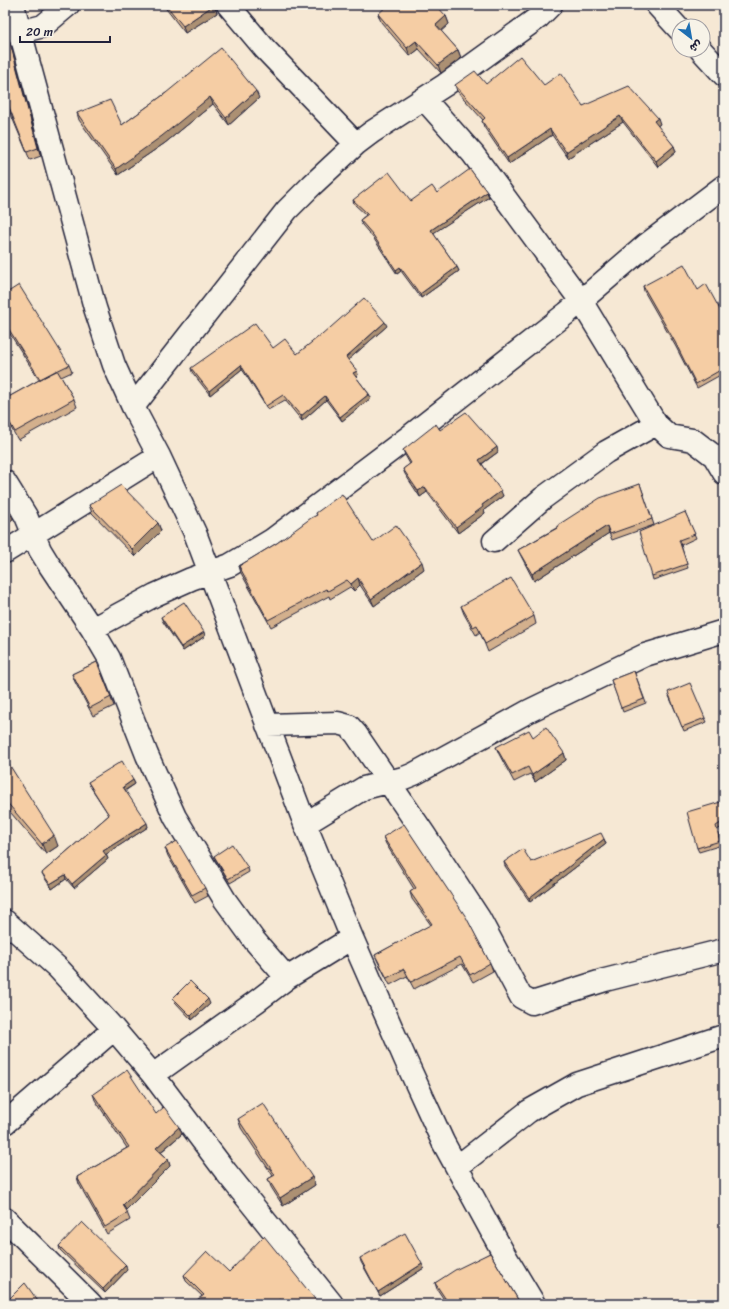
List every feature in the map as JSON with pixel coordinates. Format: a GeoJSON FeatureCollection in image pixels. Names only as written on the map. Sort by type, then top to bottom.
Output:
{"type":"FeatureCollection","features":[{"type":"Feature","properties":{"kind":"street"},"geometry":{"type":"LineString","coordinates":[[13,5],[13,34],[95,308],[114,365],[133,407],[159,456],[194,533],[305,824],[352,938],[406,1061],[443,1142],[504,1254],[534,1304]]}},
{"type":"Feature","properties":{"kind":"street"},"geometry":{"type":"LineString","coordinates":[[13,34],[43,26],[68,5]]}},
{"type":"Feature","properties":{"kind":"street"},"geometry":{"type":"LineString","coordinates":[[228,5],[265,49],[356,144]]}},
{"type":"Feature","properties":{"kind":"street"},"geometry":{"type":"LineString","coordinates":[[133,407],[287,210],[312,185],[356,144],[372,132],[452,81],[539,17],[551,5]]}},
{"type":"Feature","properties":{"kind":"street"},"geometry":{"type":"LineString","coordinates":[[657,5],[671,20]]}},
{"type":"Feature","properties":{"kind":"street"},"geometry":{"type":"LineString","coordinates":[[708,58],[724,75]]}},
{"type":"Feature","properties":{"kind":"street"},"geometry":{"type":"LineString","coordinates":[[424,99],[473,154],[581,301],[656,424],[669,436],[693,440],[714,456],[724,473]]}},
{"type":"Feature","properties":{"kind":"street"},"geometry":{"type":"LineString","coordinates":[[92,629],[155,595],[191,579],[209,574],[230,565],[272,540],[410,436],[567,313],[646,245],[724,186]]}},
{"type":"Feature","properties":{"kind":"street"},"geometry":{"type":"LineString","coordinates":[[494,541],[543,498],[606,452],[656,424]]}},
{"type":"Feature","properties":{"kind":"street"},"geometry":{"type":"LineString","coordinates":[[5,552],[159,456]]}},
{"type":"Feature","properties":{"kind":"street"},"geometry":{"type":"LineString","coordinates":[[5,482],[26,516],[40,550],[92,629],[109,658],[148,756],[175,817],[225,900],[254,940],[287,978]]}},
{"type":"Feature","properties":{"kind":"street"},"geometry":{"type":"LineString","coordinates":[[305,824],[364,788],[414,774],[529,711],[645,655],[724,631]]}},
{"type":"Feature","properties":{"kind":"street"},"geometry":{"type":"LineString","coordinates":[[267,725],[338,722],[349,726],[424,834],[479,918],[521,997],[532,1003],[605,980],[724,950]]}},
{"type":"Feature","properties":{"kind":"street"},"geometry":{"type":"LineString","coordinates":[[5,920],[58,968],[114,1029],[153,1075],[226,1172],[332,1304]]}},
{"type":"Feature","properties":{"kind":"street"},"geometry":{"type":"LineString","coordinates":[[153,1075],[287,978],[352,938]]}},
{"type":"Feature","properties":{"kind":"street"},"geometry":{"type":"LineString","coordinates":[[5,1123],[114,1029]]}},
{"type":"Feature","properties":{"kind":"street"},"geometry":{"type":"LineString","coordinates":[[457,1167],[529,1111],[577,1084],[724,1036]]}},
{"type":"Feature","properties":{"kind":"street"},"geometry":{"type":"LineString","coordinates":[[5,1219],[91,1304]]}},
{"type":"Feature","properties":{"kind":"building"},"geometry":{"type":"Polygon","coordinates":[[[166,5],[214,5],[183,26],[166,5]]]}},
{"type":"Feature","properties":{"kind":"building"},"geometry":{"type":"Polygon","coordinates":[[[388,5],[436,5],[446,16],[436,25],[458,50],[438,65],[416,41],[407,48],[378,14],[388,5]]]}},
{"type":"Feature","properties":{"kind":"building"},"geometry":{"type":"Polygon","coordinates":[[[9,39],[38,148],[27,152],[7,102],[5,102],[5,40],[9,39]]]}},
{"type":"Feature","properties":{"kind":"building"},"geometry":{"type":"Polygon","coordinates":[[[221,48],[256,91],[226,118],[210,97],[162,136],[116,169],[77,113],[110,100],[122,125],[166,93],[221,48]]]}},
{"type":"Feature","properties":{"kind":"building"},"geometry":{"type":"Polygon","coordinates":[[[520,56],[544,85],[561,73],[583,106],[629,86],[658,118],[654,121],[674,146],[656,161],[620,116],[566,152],[550,129],[507,158],[482,121],[485,118],[455,85],[475,71],[486,84],[520,56]]]}},
{"type":"Feature","properties":{"kind":"building"},"geometry":{"type":"Polygon","coordinates":[[[470,169],[487,192],[431,230],[457,267],[420,294],[400,267],[396,270],[373,235],[360,220],[368,214],[353,200],[389,172],[411,201],[432,186],[437,193],[470,169]]]}},
{"type":"Feature","properties":{"kind":"building"},"geometry":{"type":"Polygon","coordinates":[[[684,264],[698,290],[706,284],[724,317],[724,368],[696,384],[675,342],[643,286],[684,264]]]}},
{"type":"Feature","properties":{"kind":"building"},"geometry":{"type":"Polygon","coordinates":[[[19,285],[69,365],[40,379],[5,323],[5,294],[19,285]]]}},
{"type":"Feature","properties":{"kind":"building"},"geometry":{"type":"Polygon","coordinates":[[[364,298],[385,322],[346,357],[357,371],[353,373],[369,394],[340,417],[325,396],[301,416],[283,395],[266,406],[241,365],[209,391],[191,368],[255,323],[273,348],[285,339],[297,354],[322,335],[364,298]]]}},
{"type":"Feature","properties":{"kind":"building"},"geometry":{"type":"Polygon","coordinates":[[[57,370],[74,399],[15,432],[5,414],[5,399],[57,370]]]}},
{"type":"Feature","properties":{"kind":"building"},"geometry":{"type":"Polygon","coordinates":[[[466,412],[497,447],[479,460],[501,491],[482,505],[483,507],[456,527],[425,487],[418,491],[403,469],[411,463],[403,450],[436,424],[440,430],[466,412]]]}},
{"type":"Feature","properties":{"kind":"building"},"geometry":{"type":"Polygon","coordinates":[[[640,484],[652,519],[610,534],[607,526],[532,574],[518,550],[559,527],[558,525],[600,498],[640,484]]]}},
{"type":"Feature","properties":{"kind":"building"},"geometry":{"type":"Polygon","coordinates":[[[121,485],[158,523],[132,549],[89,505],[121,485]]]}},
{"type":"Feature","properties":{"kind":"building"},"geometry":{"type":"Polygon","coordinates":[[[342,494],[373,542],[396,525],[422,562],[371,599],[358,578],[351,584],[347,580],[328,591],[326,589],[268,620],[239,566],[277,543],[317,515],[316,513],[342,494]]]}},
{"type":"Feature","properties":{"kind":"building"},"geometry":{"type":"Polygon","coordinates":[[[5,504],[12,515],[5,520],[5,504]]]}},
{"type":"Feature","properties":{"kind":"building"},"geometry":{"type":"Polygon","coordinates":[[[685,512],[695,534],[679,540],[687,564],[652,576],[639,532],[685,512]]]}},
{"type":"Feature","properties":{"kind":"building"},"geometry":{"type":"Polygon","coordinates":[[[511,578],[534,616],[485,644],[477,625],[473,627],[461,606],[511,578]]]}},
{"type":"Feature","properties":{"kind":"building"},"geometry":{"type":"Polygon","coordinates":[[[184,602],[204,632],[181,647],[161,617],[184,602]]]}},
{"type":"Feature","properties":{"kind":"building"},"geometry":{"type":"Polygon","coordinates":[[[97,662],[111,697],[90,708],[72,674],[97,662]]]}},
{"type":"Feature","properties":{"kind":"building"},"geometry":{"type":"Polygon","coordinates":[[[634,671],[644,699],[621,708],[611,680],[634,671]]]}},
{"type":"Feature","properties":{"kind":"building"},"geometry":{"type":"Polygon","coordinates":[[[690,683],[705,718],[682,727],[668,692],[690,683]]]}},
{"type":"Feature","properties":{"kind":"building"},"geometry":{"type":"Polygon","coordinates":[[[546,727],[564,753],[532,775],[528,767],[512,775],[496,747],[529,730],[533,737],[546,727]]]}},
{"type":"Feature","properties":{"kind":"building"},"geometry":{"type":"Polygon","coordinates":[[[5,758],[54,835],[42,844],[5,800],[5,758]]]}},
{"type":"Feature","properties":{"kind":"building"},"geometry":{"type":"Polygon","coordinates":[[[122,761],[133,780],[123,787],[147,823],[103,851],[106,855],[72,884],[65,875],[50,884],[42,873],[109,815],[88,782],[122,761]]]}},
{"type":"Feature","properties":{"kind":"building"},"geometry":{"type":"Polygon","coordinates":[[[724,801],[724,821],[716,826],[720,841],[697,848],[687,812],[724,801]]]}},
{"type":"Feature","properties":{"kind":"building"},"geometry":{"type":"Polygon","coordinates":[[[404,824],[466,917],[490,963],[470,975],[460,957],[411,982],[404,969],[387,978],[375,955],[432,924],[410,892],[416,888],[383,837],[404,824]]]}},
{"type":"Feature","properties":{"kind":"building"},"geometry":{"type":"Polygon","coordinates":[[[601,833],[604,839],[529,898],[504,862],[523,849],[531,862],[601,833]]]}},
{"type":"Feature","properties":{"kind":"building"},"geometry":{"type":"Polygon","coordinates":[[[177,841],[205,888],[192,895],[165,848],[177,841]]]}},
{"type":"Feature","properties":{"kind":"building"},"geometry":{"type":"Polygon","coordinates":[[[232,844],[248,868],[228,879],[214,856],[232,844]]]}},
{"type":"Feature","properties":{"kind":"building"},"geometry":{"type":"Polygon","coordinates":[[[190,981],[208,999],[191,1016],[173,998],[190,981]]]}},
{"type":"Feature","properties":{"kind":"building"},"geometry":{"type":"Polygon","coordinates":[[[127,1070],[156,1114],[164,1107],[179,1127],[156,1148],[168,1159],[123,1205],[128,1213],[105,1227],[77,1177],[129,1147],[93,1094],[127,1070]]]}},
{"type":"Feature","properties":{"kind":"building"},"geometry":{"type":"Polygon","coordinates":[[[263,1103],[312,1177],[280,1198],[268,1179],[275,1175],[238,1119],[263,1103]]]}},
{"type":"Feature","properties":{"kind":"building"},"geometry":{"type":"Polygon","coordinates":[[[82,1222],[126,1265],[103,1289],[59,1246],[82,1222]]]}},
{"type":"Feature","properties":{"kind":"building"},"geometry":{"type":"Polygon","coordinates":[[[405,1233],[422,1264],[378,1292],[360,1258],[405,1233]]]}},
{"type":"Feature","properties":{"kind":"building"},"geometry":{"type":"Polygon","coordinates":[[[264,1236],[319,1304],[284,1304],[280,1299],[274,1304],[199,1304],[196,1301],[204,1295],[184,1275],[207,1251],[229,1272],[264,1236]]]}},
{"type":"Feature","properties":{"kind":"building"},"geometry":{"type":"Polygon","coordinates":[[[490,1253],[520,1303],[449,1304],[435,1283],[455,1270],[490,1253]]]}},
{"type":"Feature","properties":{"kind":"building"},"geometry":{"type":"Polygon","coordinates":[[[25,1283],[40,1304],[5,1304],[5,1301],[6,1302],[25,1283]]]}}]}
